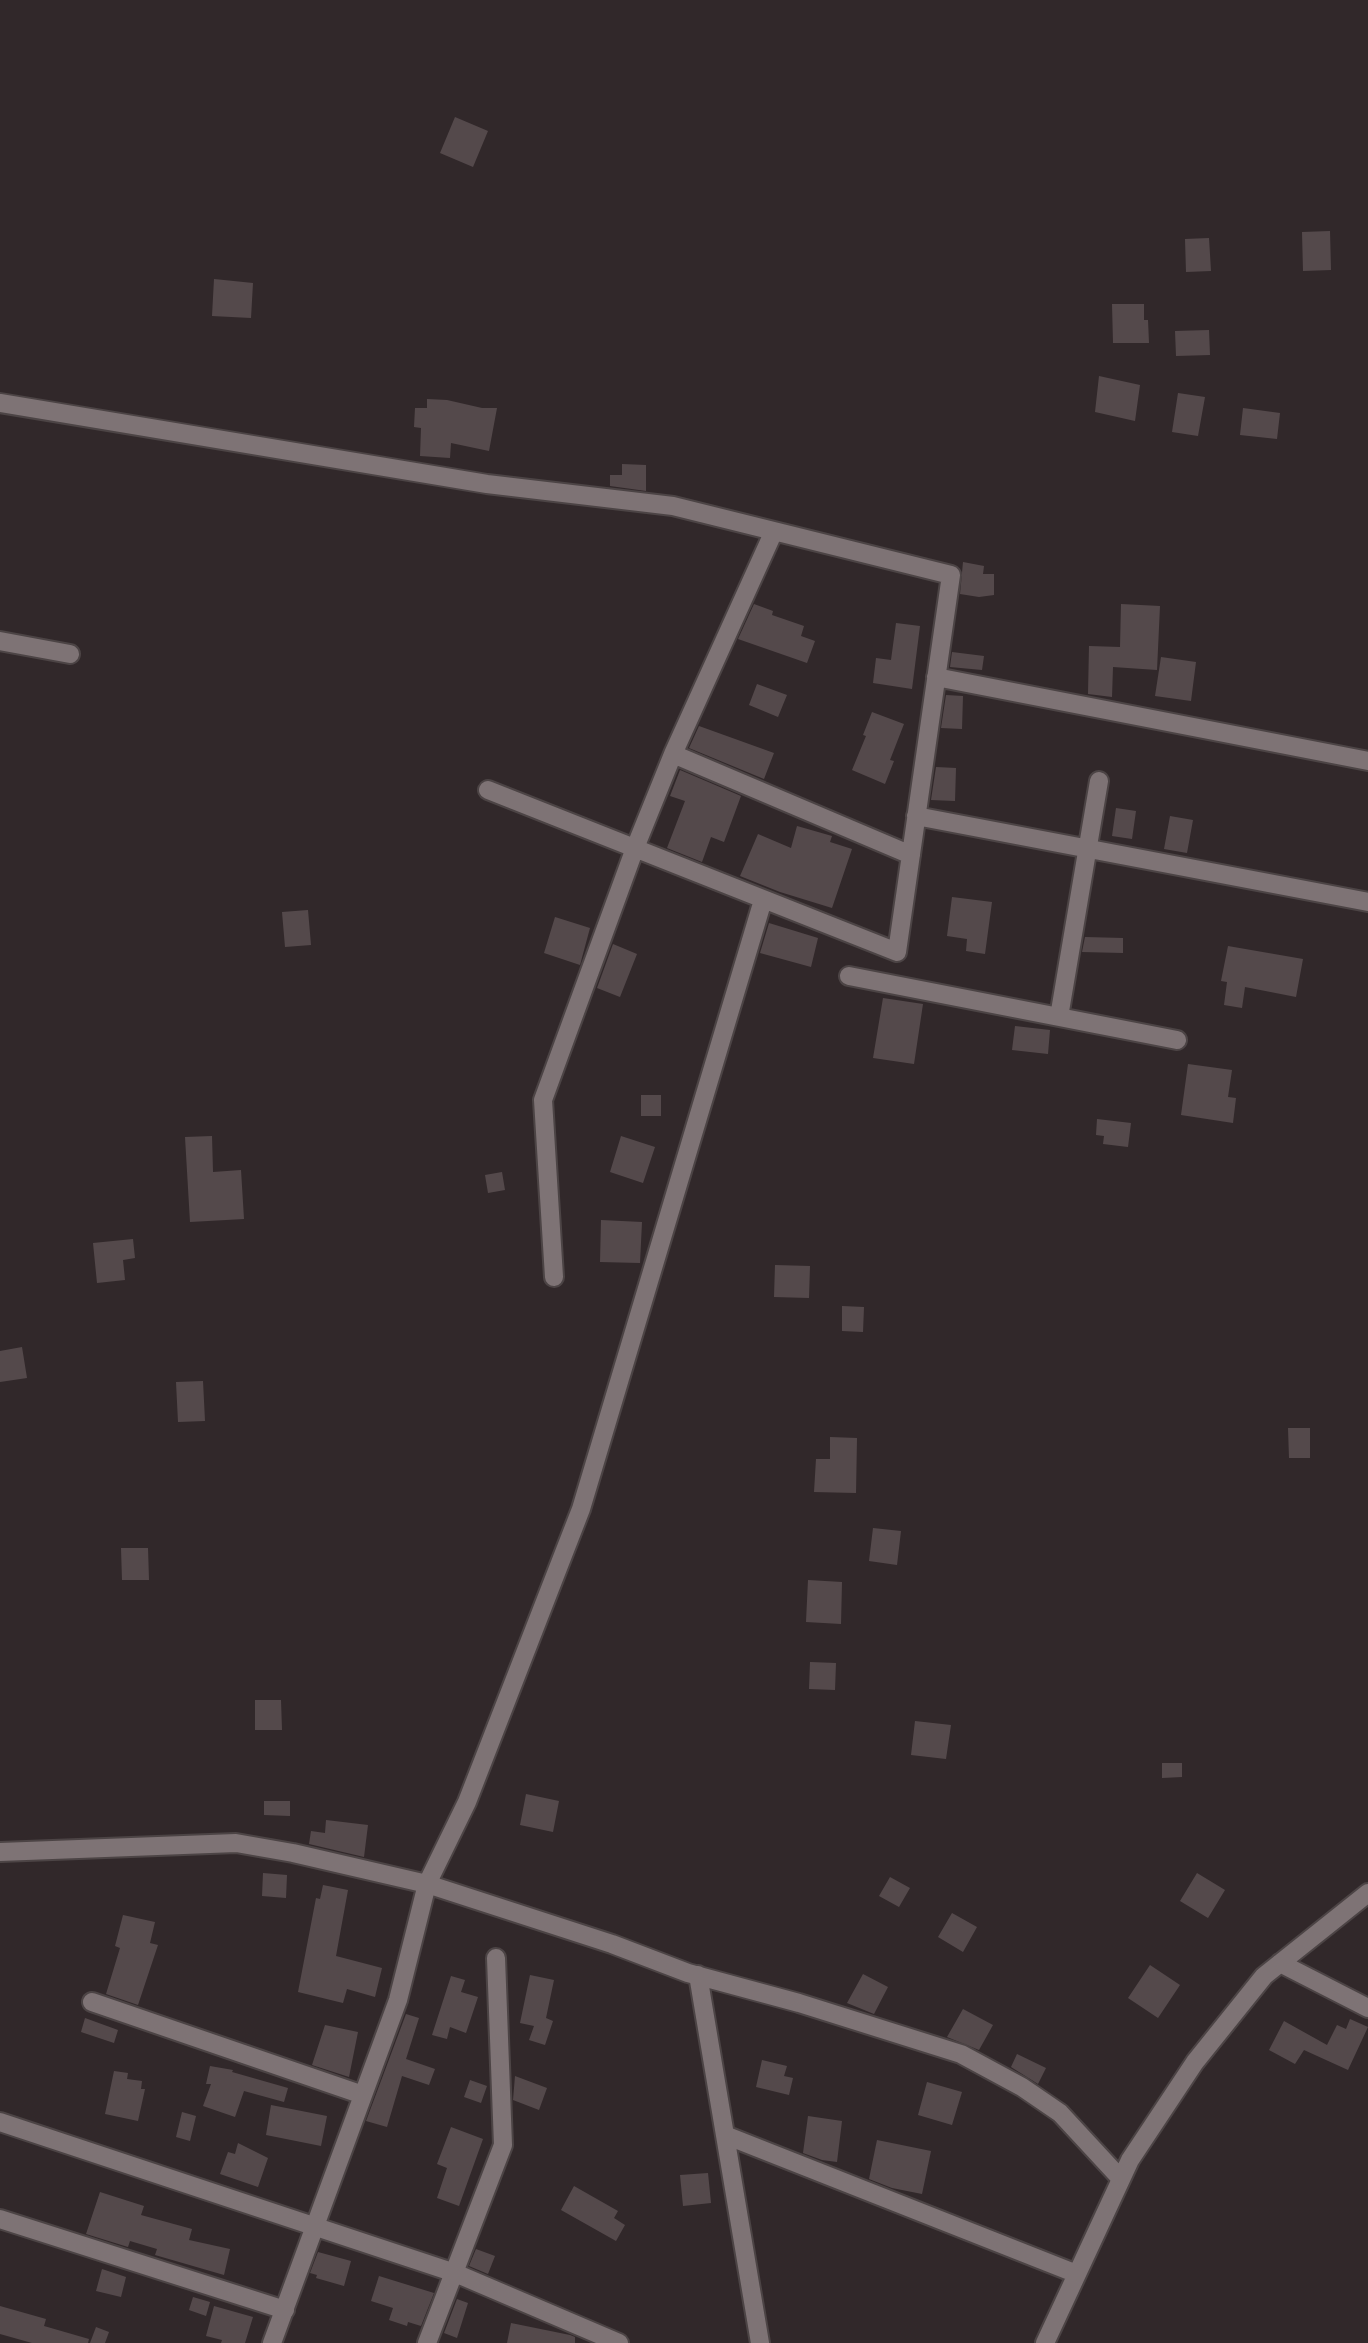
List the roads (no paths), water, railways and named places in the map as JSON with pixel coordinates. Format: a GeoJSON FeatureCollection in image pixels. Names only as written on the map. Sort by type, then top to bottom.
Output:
{"type":"FeatureCollection","features":[{"type":"Feature","properties":{"kind":"street"},"geometry":{"type":"LineString","coordinates":[[0,403],[487,484],[673,506],[951,575],[897,952],[488,790]]}},
{"type":"Feature","properties":{"kind":"street"},"geometry":{"type":"LineString","coordinates":[[554,1277],[543,1100],[635,848],[673,754],[774,531]]}},
{"type":"Feature","properties":{"kind":"street"},"geometry":{"type":"LineString","coordinates":[[0,641],[70,654]]}},
{"type":"Feature","properties":{"kind":"street"},"geometry":{"type":"LineString","coordinates":[[936,677],[1368,761]]}},
{"type":"Feature","properties":{"kind":"street"},"geometry":{"type":"LineString","coordinates":[[673,754],[911,855]]}},
{"type":"Feature","properties":{"kind":"street"},"geometry":{"type":"LineString","coordinates":[[1059,1017],[1099,781]]}},
{"type":"Feature","properties":{"kind":"street"},"geometry":{"type":"LineString","coordinates":[[916,816],[1368,902]]}},
{"type":"Feature","properties":{"kind":"street"},"geometry":{"type":"LineString","coordinates":[[272,2343],[398,2000],[427,1884],[467,1802],[581,1509],[763,900]]}},
{"type":"Feature","properties":{"kind":"street"},"geometry":{"type":"LineString","coordinates":[[849,976],[1177,1040]]}},
{"type":"Feature","properties":{"kind":"street"},"geometry":{"type":"LineString","coordinates":[[0,1852],[236,1843],[427,1884],[698,1975],[961,2054],[1022,2087],[1060,2113],[1121,2179]]}},
{"type":"Feature","properties":{"kind":"street"},"geometry":{"type":"LineString","coordinates":[[1045,2343],[1130,2160],[1195,2062],[1264,1976],[1368,1893]]}},
{"type":"Feature","properties":{"kind":"street"},"geometry":{"type":"LineString","coordinates":[[427,2343],[503,2145],[496,1958]]}},
{"type":"Feature","properties":{"kind":"street"},"geometry":{"type":"LineString","coordinates":[[1280,1963],[1368,2008]]}},
{"type":"Feature","properties":{"kind":"street"},"geometry":{"type":"LineString","coordinates":[[698,1975],[760,2343]]}},
{"type":"Feature","properties":{"kind":"street"},"geometry":{"type":"LineString","coordinates":[[92,2002],[363,2095]]}},
{"type":"Feature","properties":{"kind":"street"},"geometry":{"type":"LineString","coordinates":[[0,2122],[455,2273],[619,2343]]}},
{"type":"Feature","properties":{"kind":"street"},"geometry":{"type":"LineString","coordinates":[[725,2135],[1077,2274]]}},
{"type":"Feature","properties":{"kind":"street"},"geometry":{"type":"LineString","coordinates":[[0,2219],[285,2310]]}}]}
